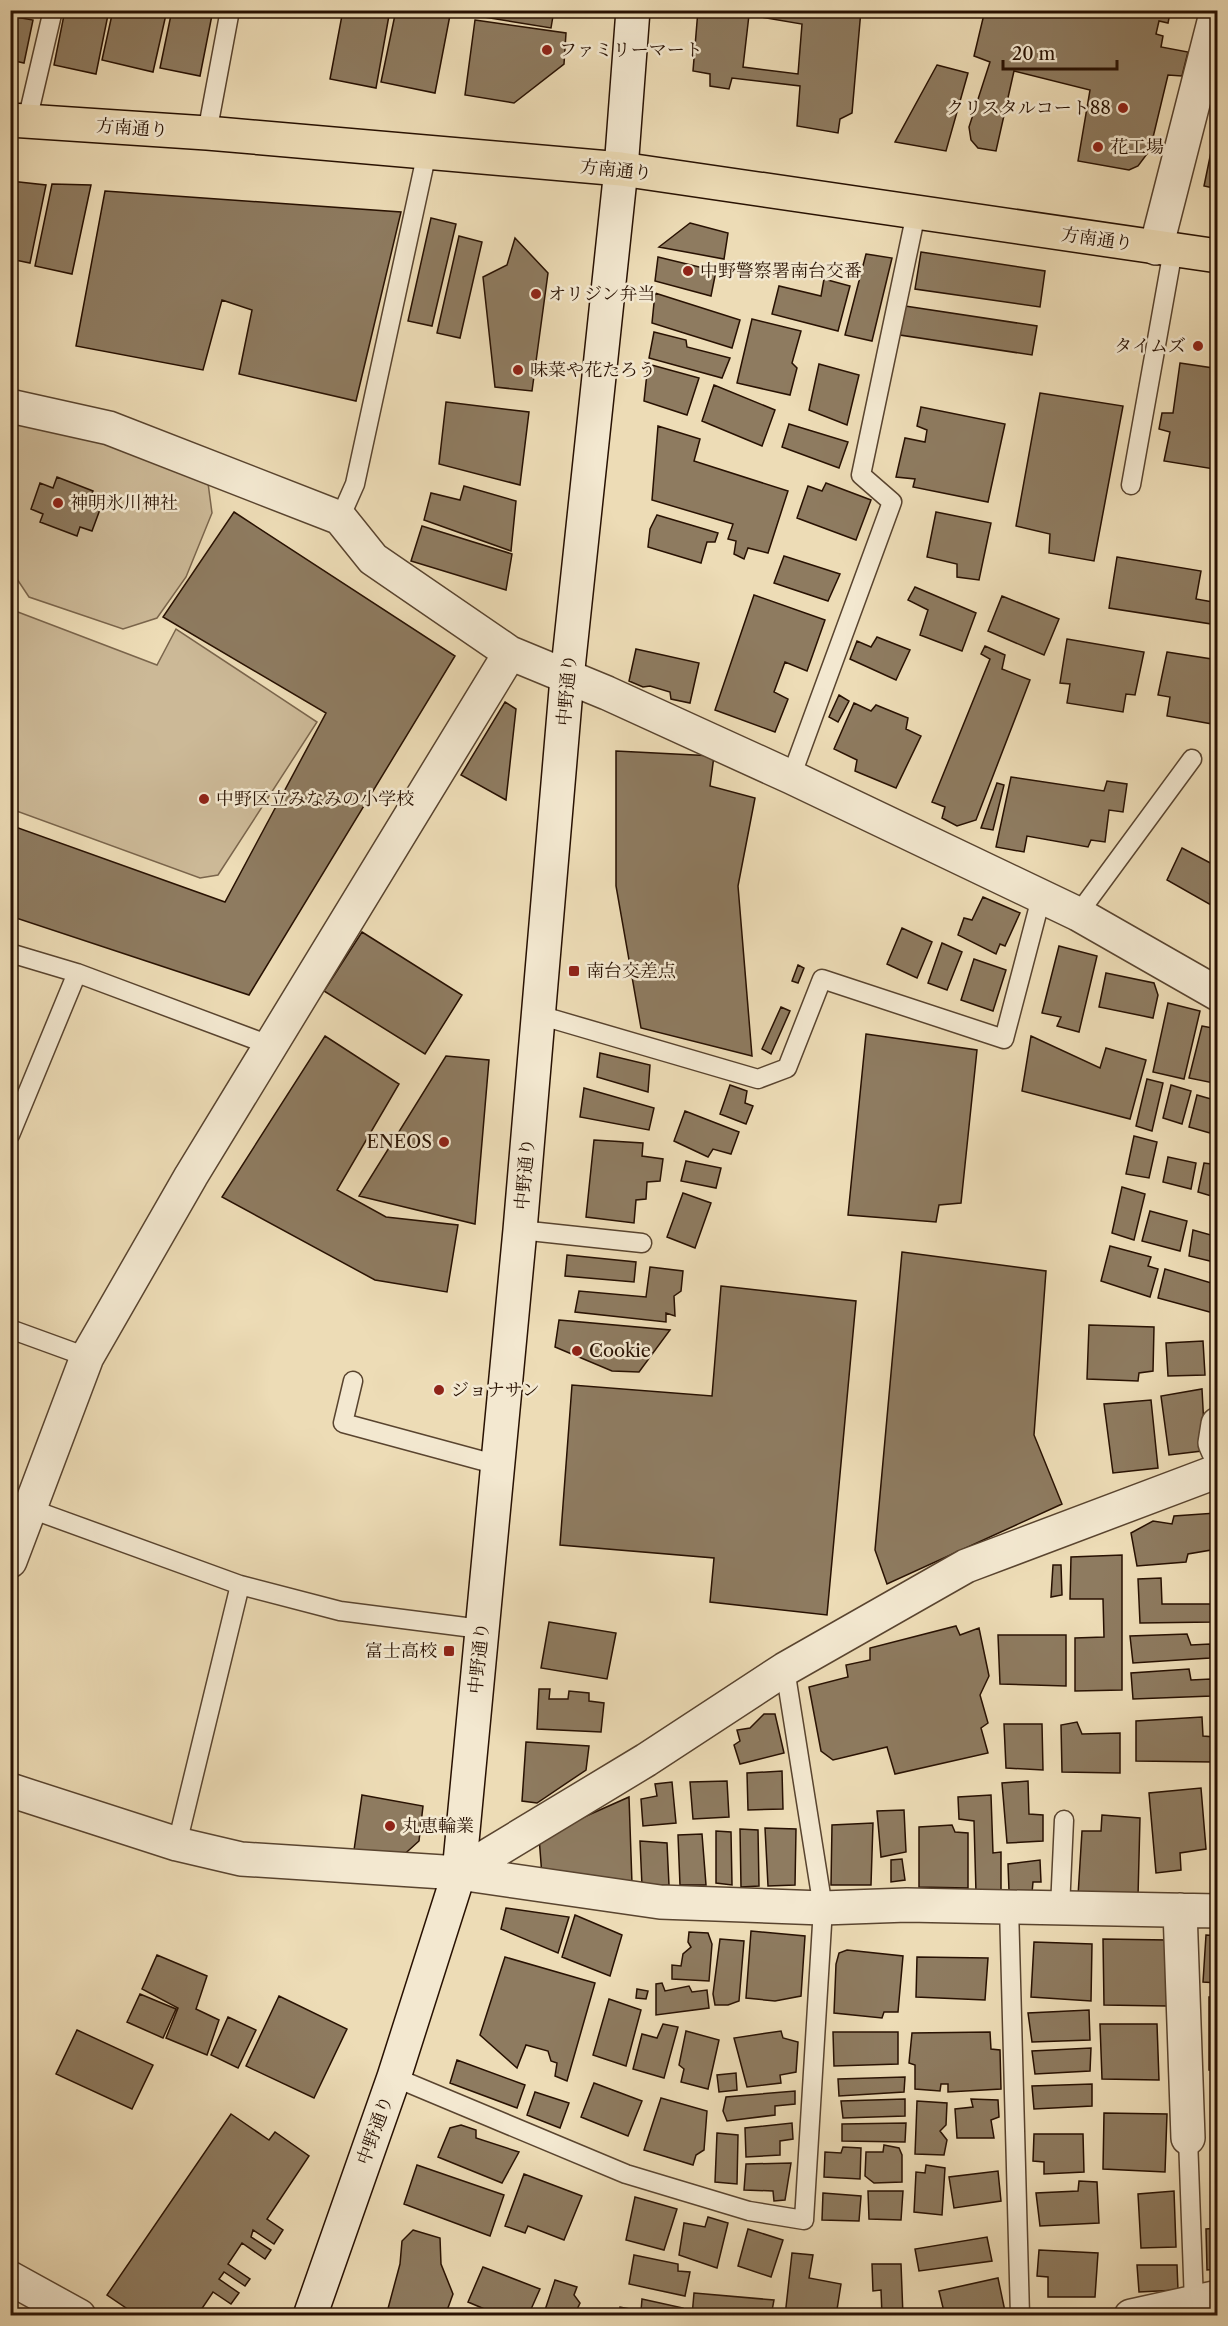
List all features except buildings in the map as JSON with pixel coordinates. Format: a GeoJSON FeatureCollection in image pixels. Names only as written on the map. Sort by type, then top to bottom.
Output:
{"type":"FeatureCollection","features":[{"type":"Feature","properties":{"kind":"main road","name":"方南通り"},"geometry":{"type":"LineString","coordinates":[[19,121],[207,133],[621,169],[1218,256]]}},
{"type":"Feature","properties":{"kind":"street","name":"中野通り"},"geometry":{"type":"LineString","coordinates":[[310,2316],[394,2077],[459,1873],[520,1230],[567,678],[621,169],[633,10]]}},
{"type":"Feature","properties":{"kind":"street"},"geometry":{"type":"LineString","coordinates":[[1165,249],[1217,10]]}},
{"type":"Feature","properties":{"kind":"street"},"geometry":{"type":"LineString","coordinates":[[10,406],[108,428],[340,518],[373,559],[498,643],[567,678],[791,777],[1077,915],[1218,993]]}},
{"type":"Feature","properties":{"kind":"street"},"geometry":{"type":"LineString","coordinates":[[10,1561],[87,1357],[191,1176],[272,1046],[498,643]]}},
{"type":"Feature","properties":{"kind":"street"},"geometry":{"type":"LineString","coordinates":[[1218,1424],[1215,1443],[1218,1450]]}},
{"type":"Feature","properties":{"kind":"street"},"geometry":{"type":"LineString","coordinates":[[459,1873],[646,1760],[785,1669],[966,1566],[1218,1471]]}},
{"type":"Feature","properties":{"kind":"street"},"geometry":{"type":"LineString","coordinates":[[10,1790],[177,1844],[241,1859],[459,1873],[660,1902],[823,1908],[907,1905],[1218,1911]]}},
{"type":"Feature","properties":{"kind":"street"},"geometry":{"type":"LineString","coordinates":[[1180,1910],[1188,2138]]}},
{"type":"Feature","properties":{"kind":"street"},"geometry":{"type":"LineString","coordinates":[[10,2278],[79,2316]]}},
{"type":"Feature","properties":{"kind":"street"},"geometry":{"type":"LineString","coordinates":[[1131,2316],[1206,2300]]}},
{"type":"Feature","properties":{"kind":"lane"},"geometry":{"type":"LineString","coordinates":[[19,121],[53,10]]}},
{"type":"Feature","properties":{"kind":"lane"},"geometry":{"type":"LineString","coordinates":[[207,133],[230,10]]}},
{"type":"Feature","properties":{"kind":"lane"},"geometry":{"type":"LineString","coordinates":[[340,518],[355,484],[427,152]]}},
{"type":"Feature","properties":{"kind":"lane"},"geometry":{"type":"LineString","coordinates":[[791,777],[892,502],[861,475],[916,213]]}},
{"type":"Feature","properties":{"kind":"lane"},"geometry":{"type":"LineString","coordinates":[[1131,484],[1165,249]]}},
{"type":"Feature","properties":{"kind":"lane"},"geometry":{"type":"LineString","coordinates":[[1077,915],[1192,759]]}},
{"type":"Feature","properties":{"kind":"lane"},"geometry":{"type":"LineString","coordinates":[[539,1015],[758,1079],[787,1068],[822,979],[1004,1039],[1041,898]]}},
{"type":"Feature","properties":{"kind":"lane"},"geometry":{"type":"LineString","coordinates":[[10,953],[77,973],[272,1046]]}},
{"type":"Feature","properties":{"kind":"lane"},"geometry":{"type":"LineString","coordinates":[[10,1136],[77,973]]}},
{"type":"Feature","properties":{"kind":"lane"},"geometry":{"type":"LineString","coordinates":[[520,1230],[642,1244]]}},
{"type":"Feature","properties":{"kind":"lane"},"geometry":{"type":"LineString","coordinates":[[10,1329],[87,1357]]}},
{"type":"Feature","properties":{"kind":"lane"},"geometry":{"type":"LineString","coordinates":[[353,1381],[343,1423],[498,1465]]}},
{"type":"Feature","properties":{"kind":"lane"},"geometry":{"type":"LineString","coordinates":[[31,1509],[240,1585],[339,1611],[481,1629]]}},
{"type":"Feature","properties":{"kind":"lane"},"geometry":{"type":"LineString","coordinates":[[177,1844],[240,1585]]}},
{"type":"Feature","properties":{"kind":"lane"},"geometry":{"type":"LineString","coordinates":[[394,2077],[626,2174],[749,2211],[804,2220],[823,1908],[785,1669]]}},
{"type":"Feature","properties":{"kind":"lane"},"geometry":{"type":"LineString","coordinates":[[1060,1908],[1064,1820]]}},
{"type":"Feature","properties":{"kind":"lane"},"geometry":{"type":"LineString","coordinates":[[1009,1907],[1020,2316]]}},
{"type":"Feature","properties":{"kind":"lane"},"geometry":{"type":"LineString","coordinates":[[1188,2138],[1206,2300]]}},
{"type":"Feature","properties":{"kind":"shaded area"},"geometry":{"type":"Polygon","coordinates":[[[10,406],[208,483],[212,513],[186,577],[157,618],[123,629],[29,597],[11,570],[10,406]]]}},
{"type":"Feature","properties":{"kind":"shaded area"},"geometry":{"type":"Polygon","coordinates":[[[10,609],[157,665],[176,629],[317,722],[218,875],[200,878],[11,809],[10,609]]]}},
{"type":"Feature","properties":{"kind":"place","name":"ファミリーマート"},"geometry":{"type":"Point","coordinates":[547,50]}},
{"type":"Feature","properties":{"kind":"place","name":"クリスタルコート88"},"geometry":{"type":"Point","coordinates":[1123,108]}},
{"type":"Feature","properties":{"kind":"place","name":"花工場"},"geometry":{"type":"Point","coordinates":[1098,147]}},
{"type":"Feature","properties":{"kind":"place","name":"中野警察署南台交番"},"geometry":{"type":"Point","coordinates":[688,271]}},
{"type":"Feature","properties":{"kind":"place","name":"オリジン弁当"},"geometry":{"type":"Point","coordinates":[536,294]}},
{"type":"Feature","properties":{"kind":"place","name":"タイムズ"},"geometry":{"type":"Point","coordinates":[1198,346]}},
{"type":"Feature","properties":{"kind":"place","name":"味菜や花たろう"},"geometry":{"type":"Point","coordinates":[518,370]}},
{"type":"Feature","properties":{"kind":"place","name":"神明氷川神社"},"geometry":{"type":"Point","coordinates":[58,503]}},
{"type":"Feature","properties":{"kind":"place","name":"中野区立みなみの小学校"},"geometry":{"type":"Point","coordinates":[204,799]}},
{"type":"Feature","properties":{"kind":"place","name":"南台交差点"},"geometry":{"type":"Point","coordinates":[574,971]}},
{"type":"Feature","properties":{"kind":"place","name":"ENEOS"},"geometry":{"type":"Point","coordinates":[444,1142]}},
{"type":"Feature","properties":{"kind":"place","name":"Cookie"},"geometry":{"type":"Point","coordinates":[577,1351]}},
{"type":"Feature","properties":{"kind":"place","name":"ジョナサン"},"geometry":{"type":"Point","coordinates":[439,1390]}},
{"type":"Feature","properties":{"kind":"place","name":"富士高校"},"geometry":{"type":"Point","coordinates":[449,1651]}},
{"type":"Feature","properties":{"kind":"place","name":"丸恵輪業"},"geometry":{"type":"Point","coordinates":[390,1826]}}]}
